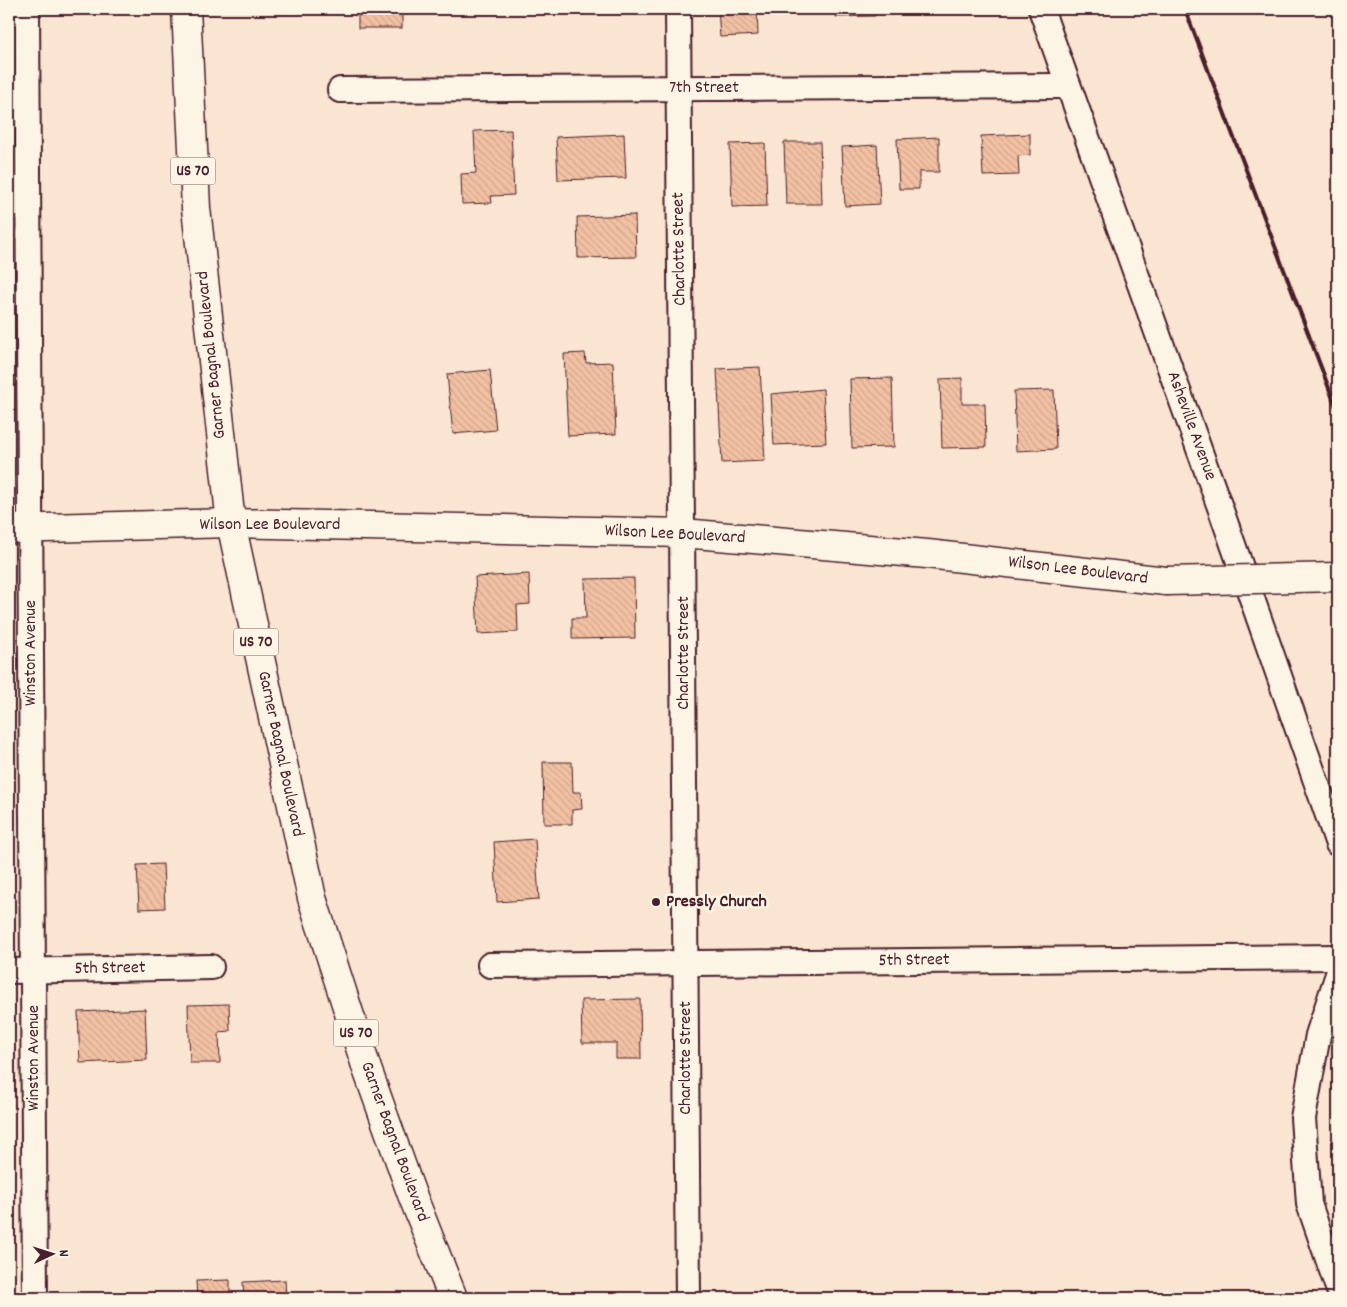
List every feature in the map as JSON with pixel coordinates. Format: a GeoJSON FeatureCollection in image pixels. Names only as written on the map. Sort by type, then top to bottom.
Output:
{"type":"FeatureCollection","features":[{"type":"Feature","properties":{"kind":"main road","name":"Garner Bagnal Boulevard"},"geometry":{"type":"LineString","coordinates":[[186,9],[196,208],[231,523],[312,898],[367,1070],[411,1192],[453,1298]]}},
{"type":"Feature","properties":{"kind":"main road","name":"Wilson Lee Boulevard"},"geometry":{"type":"LineString","coordinates":[[19,529],[231,523],[683,533],[927,554],[1166,581],[1338,577]]}},
{"type":"Feature","properties":{"kind":"street","name":"Winston Avenue"},"geometry":{"type":"LineString","coordinates":[[27,9],[18,91],[19,529],[33,971],[35,1298]]}},
{"type":"Feature","properties":{"kind":"street","name":"Charlotte Street"},"geometry":{"type":"LineString","coordinates":[[678,9],[688,1298]]}},
{"type":"Feature","properties":{"kind":"street","name":"Asheville Avenue"},"geometry":{"type":"LineString","coordinates":[[1041,9],[1219,504],[1338,844]]}},
{"type":"Feature","properties":{"kind":"street","name":"7th Street"},"geometry":{"type":"LineString","coordinates":[[340,90],[1068,86]]}},
{"type":"Feature","properties":{"kind":"street","name":"5th Street"},"geometry":{"type":"LineString","coordinates":[[490,965],[1338,958]]}},
{"type":"Feature","properties":{"kind":"street","name":"5th Street"},"geometry":{"type":"LineString","coordinates":[[9,971],[211,967]]}},
{"type":"Feature","properties":{"kind":"street"},"geometry":{"type":"LineString","coordinates":[[1338,974],[1318,1035],[1302,1118],[1308,1204],[1338,1288]]}},
{"type":"Feature","properties":{"kind":"building"},"geometry":{"type":"Polygon","coordinates":[[[358,9],[402,9],[402,28],[358,28],[358,9]]]}},
{"type":"Feature","properties":{"kind":"building"},"geometry":{"type":"Polygon","coordinates":[[[718,9],[757,9],[758,35],[720,37],[718,9]]]}},
{"type":"Feature","properties":{"kind":"building"},"geometry":{"type":"Polygon","coordinates":[[[836,9],[875,9],[875,16],[836,17],[836,9]]]}},
{"type":"Feature","properties":{"kind":"building"},"geometry":{"type":"Polygon","coordinates":[[[511,130],[514,195],[491,196],[492,203],[462,204],[461,174],[476,173],[474,131],[511,130]]]}},
{"type":"Feature","properties":{"kind":"building"},"geometry":{"type":"Polygon","coordinates":[[[624,134],[626,178],[558,180],[556,137],[624,134]]]}},
{"type":"Feature","properties":{"kind":"building"},"geometry":{"type":"Polygon","coordinates":[[[1030,134],[1030,155],[1018,156],[1019,175],[983,176],[981,136],[1030,134]]]}},
{"type":"Feature","properties":{"kind":"building"},"geometry":{"type":"Polygon","coordinates":[[[939,137],[939,172],[919,172],[919,189],[899,189],[897,139],[939,137]]]}},
{"type":"Feature","properties":{"kind":"building"},"geometry":{"type":"Polygon","coordinates":[[[784,142],[820,142],[822,204],[786,204],[784,142]]]}},
{"type":"Feature","properties":{"kind":"building"},"geometry":{"type":"Polygon","coordinates":[[[765,143],[767,206],[732,207],[730,144],[765,143]]]}},
{"type":"Feature","properties":{"kind":"building"},"geometry":{"type":"Polygon","coordinates":[[[877,145],[880,204],[845,206],[842,147],[877,145]]]}},
{"type":"Feature","properties":{"kind":"building"},"geometry":{"type":"Polygon","coordinates":[[[635,215],[636,257],[578,258],[577,217],[635,215]]]}},
{"type":"Feature","properties":{"kind":"building"},"geometry":{"type":"Polygon","coordinates":[[[585,353],[586,363],[613,362],[616,434],[568,436],[564,354],[585,353]]]}},
{"type":"Feature","properties":{"kind":"building"},"geometry":{"type":"Polygon","coordinates":[[[760,367],[765,461],[722,463],[717,369],[760,367]]]}},
{"type":"Feature","properties":{"kind":"building"},"geometry":{"type":"Polygon","coordinates":[[[490,370],[496,430],[453,434],[447,374],[490,370]]]}},
{"type":"Feature","properties":{"kind":"building"},"geometry":{"type":"Polygon","coordinates":[[[892,378],[894,447],[852,448],[850,379],[892,378]]]}},
{"type":"Feature","properties":{"kind":"building"},"geometry":{"type":"Polygon","coordinates":[[[962,378],[962,404],[985,404],[986,447],[942,448],[940,379],[962,378]]]}},
{"type":"Feature","properties":{"kind":"building"},"geometry":{"type":"Polygon","coordinates":[[[823,389],[826,443],[774,445],[771,394],[823,389]]]}},
{"type":"Feature","properties":{"kind":"building"},"geometry":{"type":"Polygon","coordinates":[[[1054,390],[1056,449],[1016,451],[1014,391],[1054,390]]]}},
{"type":"Feature","properties":{"kind":"building"},"geometry":{"type":"Polygon","coordinates":[[[529,574],[530,604],[517,605],[518,632],[478,634],[475,577],[529,574]]]}},
{"type":"Feature","properties":{"kind":"building"},"geometry":{"type":"Polygon","coordinates":[[[634,578],[635,638],[572,639],[572,618],[586,618],[585,579],[634,578]]]}},
{"type":"Feature","properties":{"kind":"building"},"geometry":{"type":"Polygon","coordinates":[[[543,762],[572,762],[573,792],[581,792],[582,809],[572,810],[572,824],[544,824],[543,762]]]}},
{"type":"Feature","properties":{"kind":"building"},"geometry":{"type":"Polygon","coordinates":[[[535,839],[539,899],[497,902],[494,842],[535,839]]]}},
{"type":"Feature","properties":{"kind":"building"},"geometry":{"type":"Polygon","coordinates":[[[163,864],[165,908],[139,909],[137,865],[163,864]]]}},
{"type":"Feature","properties":{"kind":"building"},"geometry":{"type":"Polygon","coordinates":[[[640,999],[641,1059],[616,1059],[616,1043],[582,1043],[581,1000],[640,999]]]}},
{"type":"Feature","properties":{"kind":"building"},"geometry":{"type":"Polygon","coordinates":[[[229,1004],[230,1031],[219,1032],[220,1063],[190,1063],[188,1005],[229,1004]]]}},
{"type":"Feature","properties":{"kind":"building"},"geometry":{"type":"Polygon","coordinates":[[[145,1009],[147,1060],[80,1063],[78,1012],[145,1009]]]}},
{"type":"Feature","properties":{"kind":"building"},"geometry":{"type":"Polygon","coordinates":[[[230,1280],[230,1298],[197,1298],[196,1281],[230,1280]]]}},
{"type":"Feature","properties":{"kind":"building"},"geometry":{"type":"Polygon","coordinates":[[[285,1280],[286,1298],[244,1298],[243,1282],[285,1280]]]}},
{"type":"Feature","properties":{"kind":"railway"},"geometry":{"type":"LineString","coordinates":[[1185,9],[1338,412]]}},
{"type":"Feature","properties":{"kind":"place","name":"Pressly Church"},"geometry":{"type":"Point","coordinates":[656,902]}}]}
